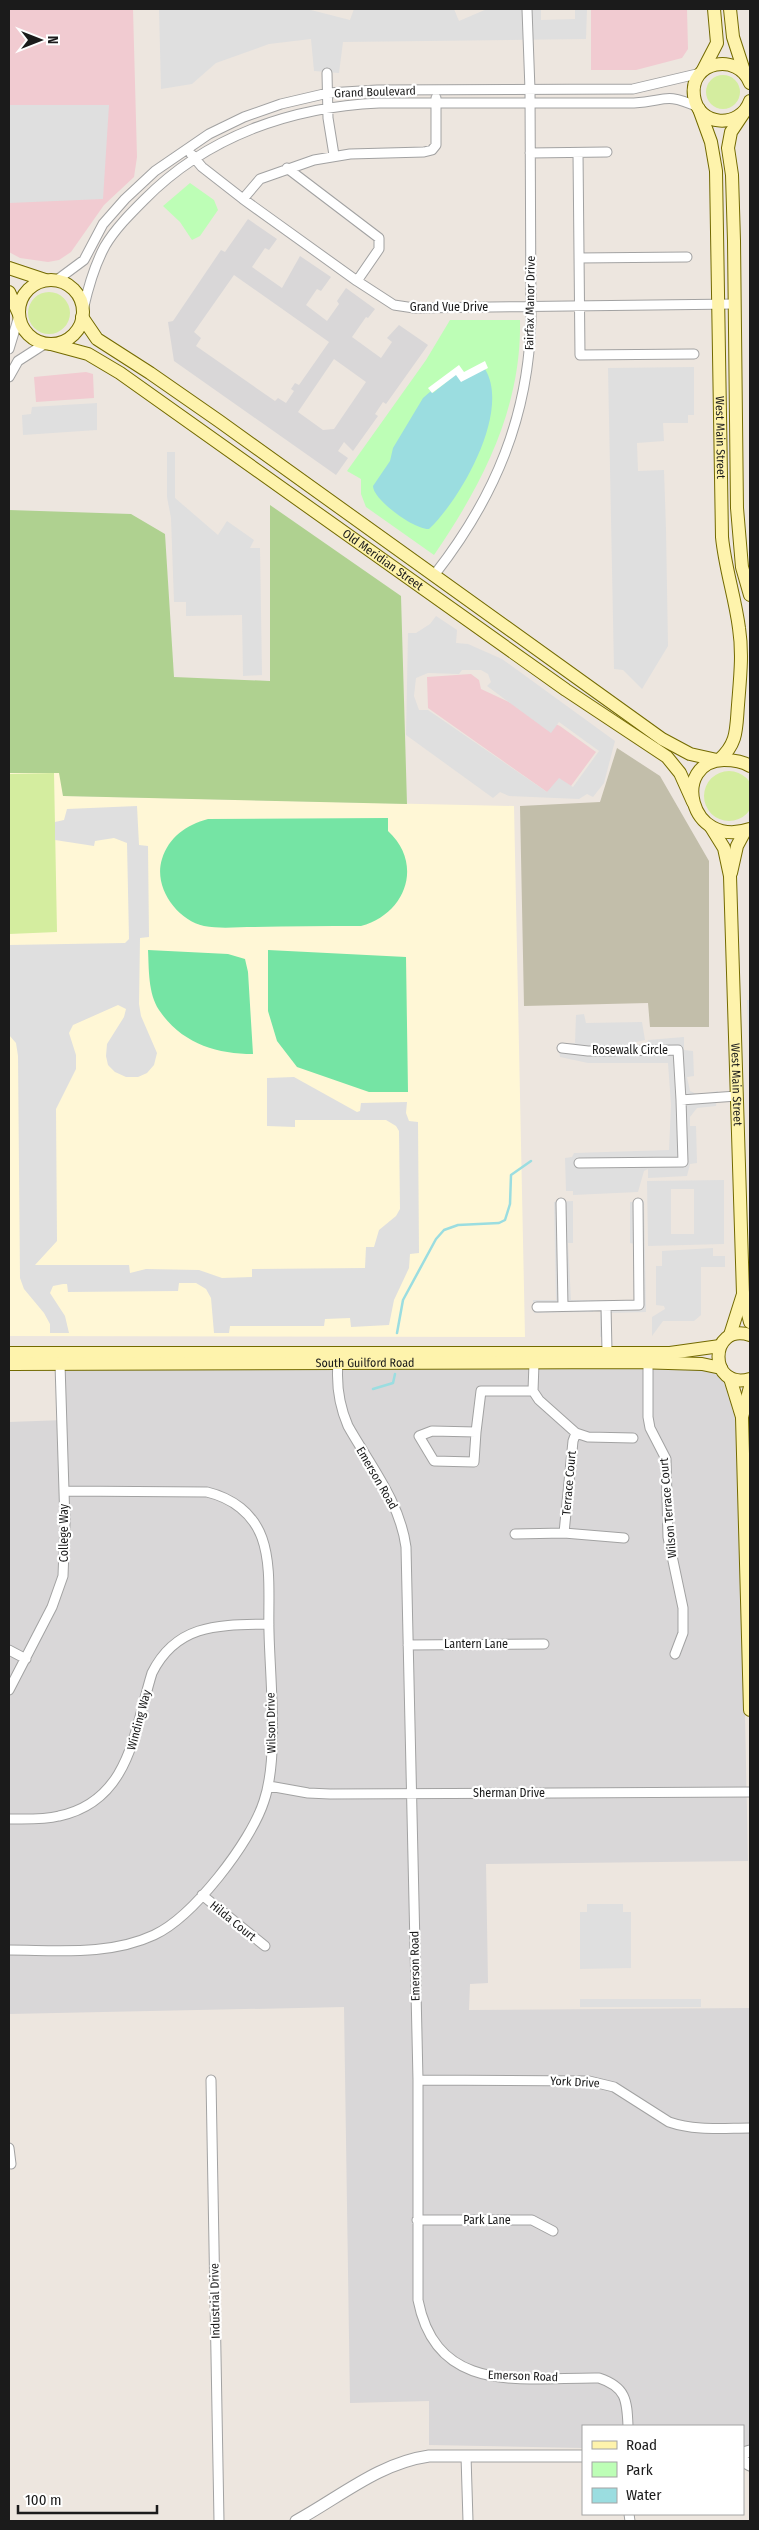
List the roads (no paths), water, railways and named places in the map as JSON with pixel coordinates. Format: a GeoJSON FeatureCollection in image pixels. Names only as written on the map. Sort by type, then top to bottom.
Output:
{"type":"FeatureCollection","features":[{"type":"Feature","properties":{"kind":"main road"},"geometry":{"type":"LineString","coordinates":[[701,73],[717,43],[714,9]]}},
{"type":"Feature","properties":{"kind":"main road"},"geometry":{"type":"LineString","coordinates":[[730,9],[733,37],[748,78]]}},
{"type":"Feature","properties":{"kind":"main road"},"geometry":{"type":"LineString","coordinates":[[701,73],[712,65],[725,63],[734,66],[748,78]]}},
{"type":"Feature","properties":{"kind":"main road","name":"West Main Street"},"geometry":{"type":"LineString","coordinates":[[693,802],[694,781],[702,769],[730,751],[737,731],[742,662],[736,610],[725,567],[722,537],[715,166],[710,140],[698,108],[694,88],[701,73]]}},
{"type":"Feature","properties":{"kind":"main road"},"geometry":{"type":"LineString","coordinates":[[698,108],[708,118],[719,121],[730,120],[748,107]]}},
{"type":"Feature","properties":{"kind":"main road","name":"West Main Street"},"geometry":{"type":"LineString","coordinates":[[748,107],[731,132],[728,148],[732,184],[737,508],[742,567],[750,595]]}},
{"type":"Feature","properties":{"kind":"main road"},"geometry":{"type":"LineString","coordinates":[[9,268],[72,288],[78,294],[83,314],[78,329],[69,338],[48,343],[28,334],[9,292]]}},
{"type":"Feature","properties":{"kind":"main road"},"geometry":{"type":"LineString","coordinates":[[19,315],[20,303],[26,292],[34,284],[51,280]]}},
{"type":"Feature","properties":{"kind":"main road","name":"Old Meridian Street"},"geometry":{"type":"LineString","coordinates":[[83,314],[97,339],[105,346],[150,373],[435,574],[662,739],[690,754],[718,760],[737,761],[750,766]]}},
{"type":"Feature","properties":{"kind":"main road","name":"Old Meridian Street"},"geometry":{"type":"LineString","coordinates":[[48,343],[88,354],[120,373],[566,690],[656,750],[678,769],[702,819],[711,828]]}},
{"type":"Feature","properties":{"kind":"main road"},"geometry":{"type":"LineString","coordinates":[[690,754],[713,754],[733,741]]}},
{"type":"Feature","properties":{"kind":"main road"},"geometry":{"type":"LineString","coordinates":[[711,828],[728,833],[749,832]]}},
{"type":"Feature","properties":{"kind":"main road","name":"West Main Street"},"geometry":{"type":"LineString","coordinates":[[711,828],[724,848],[730,876],[743,1294],[750,1322]]}},
{"type":"Feature","properties":{"kind":"main road","name":"West Main Street"},"geometry":{"type":"LineString","coordinates":[[730,876],[735,853],[749,832]]}},
{"type":"Feature","properties":{"kind":"main road","name":"West Main Street"},"geometry":{"type":"LineString","coordinates":[[730,1336],[743,1294]]}},
{"type":"Feature","properties":{"kind":"main road"},"geometry":{"type":"LineString","coordinates":[[750,1334],[742,1333],[730,1336],[720,1346],[718,1361],[721,1368],[730,1378],[742,1417],[748,1510],[750,1710]]}},
{"type":"Feature","properties":{"kind":"main road","name":"South Guilford Road"},"geometry":{"type":"LineString","coordinates":[[9,1353],[676,1352],[720,1346]]}},
{"type":"Feature","properties":{"kind":"main road","name":"South Guilford Road"},"geometry":{"type":"LineString","coordinates":[[9,1364],[648,1363],[702,1364],[721,1368]]}},
{"type":"Feature","properties":{"kind":"main road"},"geometry":{"type":"LineString","coordinates":[[730,1378],[742,1381],[750,1379]]}},
{"type":"Feature","properties":{"kind":"main road"},"geometry":{"type":"LineString","coordinates":[[742,1417],[750,1387]]}},
{"type":"Feature","properties":{"kind":"street","name":"Fairfax Manor Drive"},"geometry":{"type":"LineString","coordinates":[[435,574],[470,526],[486,499],[514,432],[530,355],[530,90],[527,9]]}},
{"type":"Feature","properties":{"kind":"street"},"geometry":{"type":"LineString","coordinates":[[327,73],[328,108],[334,155]]}},
{"type":"Feature","properties":{"kind":"street","name":"Grand Boulevard"},"geometry":{"type":"LineString","coordinates":[[51,280],[84,260],[103,224],[125,199],[155,171],[209,134],[252,114],[281,104],[328,93],[436,90],[633,90],[701,73]]}},
{"type":"Feature","properties":{"kind":"street"},"geometry":{"type":"LineString","coordinates":[[243,199],[260,179],[287,168],[334,155],[424,152],[432,150],[436,145],[436,90]]}},
{"type":"Feature","properties":{"kind":"street","name":"Grand Boulevard"},"geometry":{"type":"LineString","coordinates":[[83,314],[97,262],[115,232],[156,187],[194,158],[233,136],[266,123],[299,113],[372,104],[634,103],[669,97],[680,99],[698,108]]}},
{"type":"Feature","properties":{"kind":"street","name":"Grand Vue Drive"},"geometry":{"type":"LineString","coordinates":[[186,148],[202,167],[243,199],[385,300],[403,307],[735,304]]}},
{"type":"Feature","properties":{"kind":"street"},"geometry":{"type":"LineString","coordinates":[[530,153],[606,152]]}},
{"type":"Feature","properties":{"kind":"street"},"geometry":{"type":"LineString","coordinates":[[578,153],[580,354],[694,354]]}},
{"type":"Feature","properties":{"kind":"street"},"geometry":{"type":"LineString","coordinates":[[287,168],[379,238],[378,249],[357,281]]}},
{"type":"Feature","properties":{"kind":"street"},"geometry":{"type":"LineString","coordinates":[[579,258],[687,257]]}},
{"type":"Feature","properties":{"kind":"street"},"geometry":{"type":"LineString","coordinates":[[9,349],[19,315]]}},
{"type":"Feature","properties":{"kind":"street"},"geometry":{"type":"LineString","coordinates":[[9,377],[18,361],[48,343]]}},
{"type":"Feature","properties":{"kind":"street","name":"Rosewalk Circle"},"geometry":{"type":"LineString","coordinates":[[562,1048],[588,1051],[678,1050],[683,1162],[579,1163]]}},
{"type":"Feature","properties":{"kind":"street"},"geometry":{"type":"LineString","coordinates":[[681,1100],[737,1096]]}},
{"type":"Feature","properties":{"kind":"street"},"geometry":{"type":"LineString","coordinates":[[561,1203],[563,1306]]}},
{"type":"Feature","properties":{"kind":"street"},"geometry":{"type":"LineString","coordinates":[[537,1307],[640,1305],[638,1203]]}},
{"type":"Feature","properties":{"kind":"street"},"geometry":{"type":"LineString","coordinates":[[606,1306],[607,1351]]}},
{"type":"Feature","properties":{"kind":"street","name":"Emerson Road"},"geometry":{"type":"LineString","coordinates":[[338,1363],[339,1400],[345,1420],[394,1506],[404,1531],[418,2080],[418,2300],[422,2321],[442,2352],[465,2368],[491,2377],[599,2378],[608,2381],[617,2386],[626,2399],[628,2425]]}},
{"type":"Feature","properties":{"kind":"street"},"geometry":{"type":"LineString","coordinates":[[534,1363],[532,1391],[539,1400],[576,1433],[588,1438],[632,1438]]}},
{"type":"Feature","properties":{"kind":"street","name":"Wilson Terrace Court"},"geometry":{"type":"LineString","coordinates":[[648,1363],[648,1418],[650,1428],[666,1459],[668,1537],[683,1608],[683,1633],[674,1654]]}},
{"type":"Feature","properties":{"kind":"street","name":"College Way"},"geometry":{"type":"LineString","coordinates":[[9,1690],[52,1607],[63,1576],[65,1556],[60,1364]]}},
{"type":"Feature","properties":{"kind":"street"},"geometry":{"type":"LineString","coordinates":[[476,1432],[432,1431],[419,1436],[434,1461],[474,1462],[481,1391],[532,1391]]}},
{"type":"Feature","properties":{"kind":"street","name":"Terrace Court"},"geometry":{"type":"LineString","coordinates":[[564,1533],[573,1441],[576,1433]]}},
{"type":"Feature","properties":{"kind":"street","name":"Wilson Drive"},"geometry":{"type":"LineString","coordinates":[[9,1950],[99,1949],[125,1946],[165,1929],[188,1911],[247,1838],[258,1817],[269,1786],[271,1748],[267,1566],[262,1538],[250,1517],[228,1499],[207,1492],[64,1491]]}},
{"type":"Feature","properties":{"kind":"street","name":"Terrace Court"},"geometry":{"type":"LineString","coordinates":[[515,1534],[564,1533],[624,1538]]}},
{"type":"Feature","properties":{"kind":"street","name":"Winding Way"},"geometry":{"type":"LineString","coordinates":[[9,1819],[57,1817],[69,1814],[92,1803],[112,1785],[129,1756],[152,1673],[158,1661],[182,1638],[202,1629],[218,1625],[268,1624]]}},
{"type":"Feature","properties":{"kind":"street","name":"Lantern Lane"},"geometry":{"type":"LineString","coordinates":[[408,1645],[544,1644]]}},
{"type":"Feature","properties":{"kind":"street"},"geometry":{"type":"LineString","coordinates":[[9,1650],[26,1659]]}},
{"type":"Feature","properties":{"kind":"street","name":"Sherman Drive"},"geometry":{"type":"LineString","coordinates":[[269,1786],[308,1793],[750,1792]]}},
{"type":"Feature","properties":{"kind":"street","name":"Hilda Court"},"geometry":{"type":"LineString","coordinates":[[202,1895],[265,1946]]}},
{"type":"Feature","properties":{"kind":"street","name":"Industrial Drive"},"geometry":{"type":"LineString","coordinates":[[211,2080],[219,2521]]}},
{"type":"Feature","properties":{"kind":"street","name":"York Drive"},"geometry":{"type":"LineString","coordinates":[[418,2080],[589,2081],[614,2087],[668,2122],[703,2128],[750,2128]]}},
{"type":"Feature","properties":{"kind":"street"},"geometry":{"type":"LineString","coordinates":[[9,2148],[11,2164]]}},
{"type":"Feature","properties":{"kind":"street","name":"Park Lane"},"geometry":{"type":"LineString","coordinates":[[418,2220],[532,2220],[553,2230]]}},
{"type":"Feature","properties":{"kind":"street"},"geometry":{"type":"LineString","coordinates":[[296,2521],[313,2517],[384,2469],[405,2460],[429,2456],[582,2456]]}},
{"type":"Feature","properties":{"kind":"street"},"geometry":{"type":"LineString","coordinates":[[466,2456],[468,2521]]}},
{"type":"Feature","properties":{"kind":"water"},"geometry":{"type":"Polygon","coordinates":[[[485,369],[491,387],[492,408],[479,453],[468,476],[442,515],[429,529],[414,525],[387,506],[375,492],[373,486],[390,461],[393,448],[423,398],[431,391],[433,393],[456,374],[476,373],[485,369]]]}},
{"type":"Feature","properties":{"kind":"waterway"},"geometry":{"type":"LineString","coordinates":[[397,1333],[403,1300],[436,1239],[444,1230],[458,1225],[499,1223],[505,1220],[510,1204],[511,1175],[531,1161]]}},
{"type":"Feature","properties":{"kind":"waterway"},"geometry":{"type":"LineString","coordinates":[[373,1389],[393,1383],[395,1374]]}}]}
